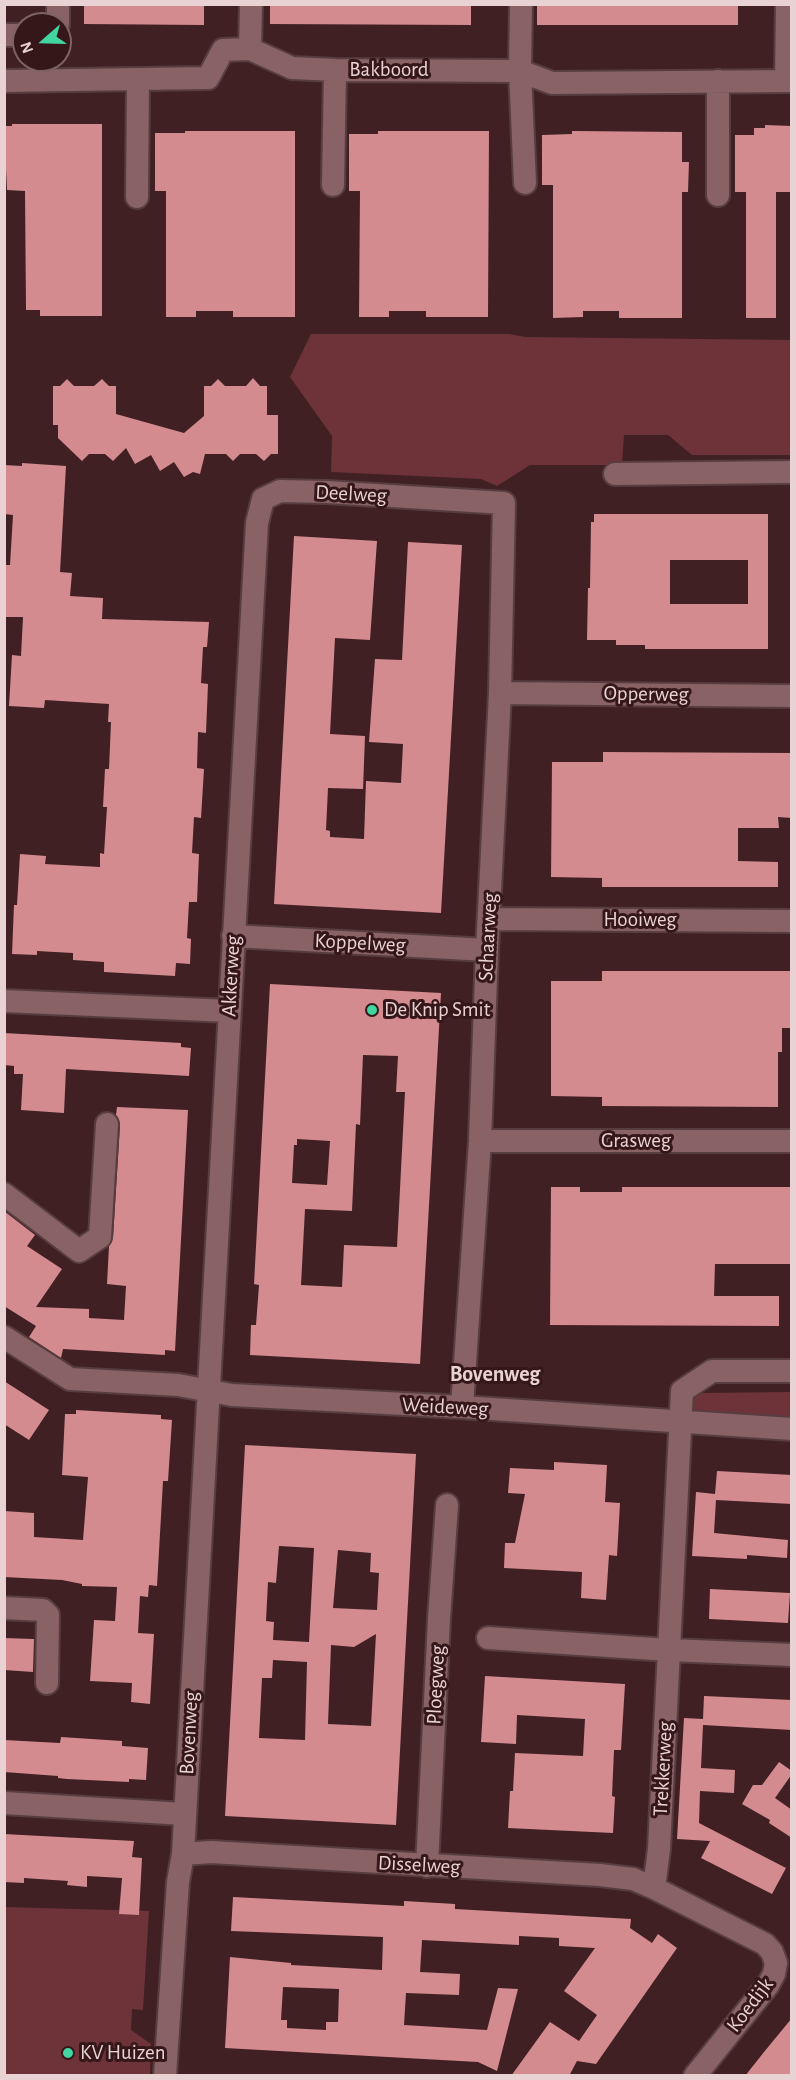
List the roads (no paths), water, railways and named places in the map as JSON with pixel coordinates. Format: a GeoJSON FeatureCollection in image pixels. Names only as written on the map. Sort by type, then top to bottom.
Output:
{"type":"FeatureCollection","features":[{"type":"Feature","properties":{"kind":"street"},"geometry":{"type":"LineString","coordinates":[[72,72],[138,79],[208,78],[223,50],[250,49],[251,4]]}},
{"type":"Feature","properties":{"kind":"street"},"geometry":{"type":"LineString","coordinates":[[521,4],[520,71],[525,183]]}},
{"type":"Feature","properties":{"kind":"street"},"geometry":{"type":"LineString","coordinates":[[787,4],[789,81]]}},
{"type":"Feature","properties":{"kind":"street","name":"Bakboord"},"geometry":{"type":"LineString","coordinates":[[250,49],[292,68],[520,71],[552,83],[789,81]]}},
{"type":"Feature","properties":{"kind":"street"},"geometry":{"type":"LineString","coordinates":[[333,185],[335,70]]}},
{"type":"Feature","properties":{"kind":"street"},"geometry":{"type":"LineString","coordinates":[[4,81],[48,72]]}},
{"type":"Feature","properties":{"kind":"street"},"geometry":{"type":"LineString","coordinates":[[137,197],[138,79]]}},
{"type":"Feature","properties":{"kind":"street"},"geometry":{"type":"LineString","coordinates":[[718,81],[718,195]]}},
{"type":"Feature","properties":{"kind":"street"},"geometry":{"type":"LineString","coordinates":[[615,474],[792,472]]}},
{"type":"Feature","properties":{"kind":"street","name":"Deelweg"},"geometry":{"type":"LineString","coordinates":[[255,561],[257,524],[263,499],[280,491],[504,503]]}},
{"type":"Feature","properties":{"kind":"street","name":"Schaarweg"},"geometry":{"type":"LineString","coordinates":[[462,1407],[480,1141],[500,693],[504,503]]}},
{"type":"Feature","properties":{"kind":"street","name":"Akkerweg"},"geometry":{"type":"LineString","coordinates":[[209,1390],[255,561]]}},
{"type":"Feature","properties":{"kind":"street","name":"Opperweg"},"geometry":{"type":"LineString","coordinates":[[500,693],[792,696]]}},
{"type":"Feature","properties":{"kind":"street","name":"Hooiweg"},"geometry":{"type":"LineString","coordinates":[[489,918],[792,921]]}},
{"type":"Feature","properties":{"kind":"street","name":"Koppelweg"},"geometry":{"type":"LineString","coordinates":[[233,936],[487,950]]}},
{"type":"Feature","properties":{"kind":"street"},"geometry":{"type":"LineString","coordinates":[[4,1001],[229,1011]]}},
{"type":"Feature","properties":{"kind":"street"},"geometry":{"type":"LineString","coordinates":[[4,1194],[79,1251],[100,1237],[107,1124]]}},
{"type":"Feature","properties":{"kind":"street","name":"Grasweg"},"geometry":{"type":"LineString","coordinates":[[480,1141],[792,1141]]}},
{"type":"Feature","properties":{"kind":"street","name":"Weideweg"},"geometry":{"type":"LineString","coordinates":[[4,1337],[70,1379],[178,1385],[231,1395],[462,1407],[792,1430]]}},
{"type":"Feature","properties":{"kind":"street"},"geometry":{"type":"LineString","coordinates":[[681,1421],[682,1391],[712,1371],[792,1371]]}},
{"type":"Feature","properties":{"kind":"street","name":"Bovenweg"},"geometry":{"type":"LineString","coordinates":[[165,2076],[178,1882],[183,1854],[209,1390]]}},
{"type":"Feature","properties":{"kind":"street","name":"Trekkerweg"},"geometry":{"type":"LineString","coordinates":[[654,1888],[659,1849],[681,1421]]}},
{"type":"Feature","properties":{"kind":"street","name":"Ploegweg"},"geometry":{"type":"LineString","coordinates":[[427,1866],[447,1505]]}},
{"type":"Feature","properties":{"kind":"street"},"geometry":{"type":"LineString","coordinates":[[4,1608],[43,1610],[48,1615],[47,1683]]}},
{"type":"Feature","properties":{"kind":"street"},"geometry":{"type":"LineString","coordinates":[[488,1638],[669,1650],[792,1655]]}},
{"type":"Feature","properties":{"kind":"street"},"geometry":{"type":"LineString","coordinates":[[4,1803],[184,1814]]}},
{"type":"Feature","properties":{"kind":"street","name":"Disselweg"},"geometry":{"type":"LineString","coordinates":[[183,1854],[211,1852],[600,1875],[633,1879],[654,1888]]}},
{"type":"Feature","properties":{"kind":"street","name":"Koedijk"},"geometry":{"type":"LineString","coordinates":[[654,1888],[765,1944],[772,1952],[776,1963],[774,1974],[768,1985],[695,2076]]}},
{"type":"Feature","properties":{"kind":"place","name":"De Knip Smit"},"geometry":{"type":"Point","coordinates":[372,1010]}},
{"type":"Feature","properties":{"kind":"place","name":"KV Huizen"},"geometry":{"type":"Point","coordinates":[68,2053]}},
{"type":"Feature","properties":{"kind":"district","name":"Bovenweg"},"geometry":{"type":"Point","coordinates":[495,1374]}}]}
